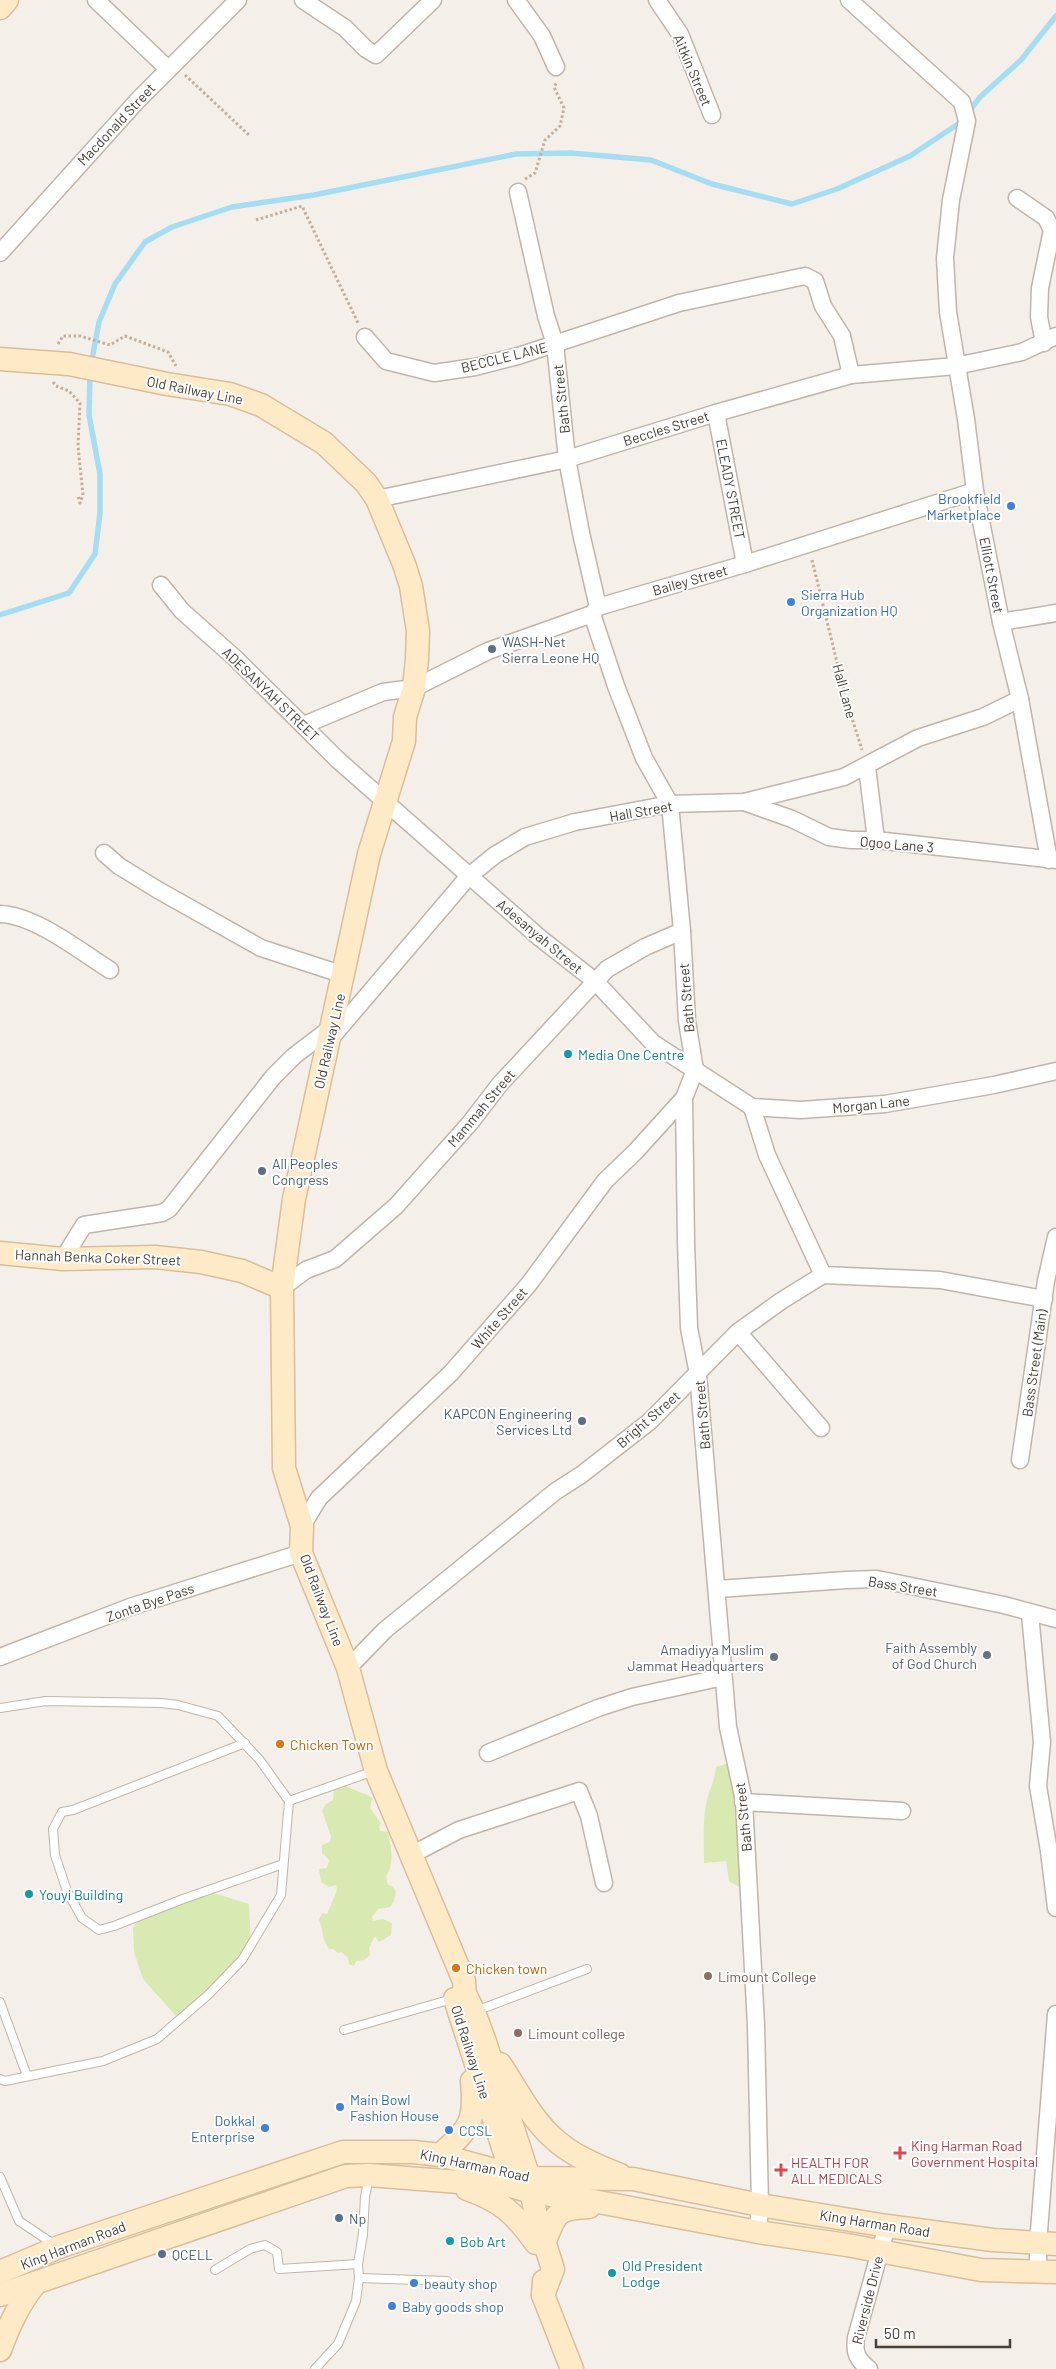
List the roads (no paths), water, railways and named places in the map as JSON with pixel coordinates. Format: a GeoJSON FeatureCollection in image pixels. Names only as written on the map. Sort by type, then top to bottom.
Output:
{"type":"FeatureCollection","features":[{"type":"Feature","properties":{"kind":"street"},"geometry":{"type":"LineString","coordinates":[[0,8],[7,0]]}},
{"type":"Feature","properties":{"kind":"street"},"geometry":{"type":"LineString","coordinates":[[96,0],[170,67]]}},
{"type":"Feature","properties":{"kind":"street","name":"Macdonald Street"},"geometry":{"type":"LineString","coordinates":[[0,253],[106,134],[238,0]]}},
{"type":"Feature","properties":{"kind":"street"},"geometry":{"type":"LineString","coordinates":[[303,0],[345,28],[372,54],[376,55],[433,0]]}},
{"type":"Feature","properties":{"kind":"street"},"geometry":{"type":"LineString","coordinates":[[516,0],[542,36],[556,67]]}},
{"type":"Feature","properties":{"kind":"street","name":"Aitkin Street"},"geometry":{"type":"LineString","coordinates":[[657,0],[680,34],[712,115]]}},
{"type":"Feature","properties":{"kind":"street","name":"Elliott Street"},"geometry":{"type":"LineString","coordinates":[[849,0],[920,62],[962,102],[968,120],[952,200],[945,258],[948,312],[976,491],[1052,860]]}},
{"type":"Feature","properties":{"kind":"street","name":"Bath Street"},"geometry":{"type":"LineString","coordinates":[[518,192],[546,316],[555,344],[567,459],[595,610],[616,686],[644,758],[670,804],[682,931],[686,1021],[695,1070],[684,1098],[689,1328],[698,1374],[718,1589],[728,1727],[744,1801],[756,2025],[760,2204],[758,2232]]}},
{"type":"Feature","properties":{"kind":"street"},"geometry":{"type":"LineString","coordinates":[[1017,198],[1046,218],[1052,230],[1040,288],[1038,317],[1050,340]]}},
{"type":"Feature","properties":{"kind":"street","name":"BECCLE LANE"},"geometry":{"type":"LineString","coordinates":[[365,337],[386,361],[434,372],[475,367],[555,344],[680,303],[805,276],[811,277],[814,281],[823,306],[842,336],[851,375]]}},
{"type":"Feature","properties":{"kind":"street","name":"Beccles Street"},"geometry":{"type":"LineString","coordinates":[[377,499],[567,459],[716,413],[851,375],[956,366],[1022,352],[1050,340]]}},
{"type":"Feature","properties":{"kind":"street","name":"Old Railway Line"},"geometry":{"type":"LineString","coordinates":[[0,359],[69,364],[167,384],[230,394],[261,405],[288,420],[324,443],[361,478],[377,499],[404,564],[416,606],[418,631],[414,688],[405,717],[404,741],[369,854],[332,1033],[310,1122],[296,1190],[282,1288],[284,1468],[302,1526],[301,1553],[348,1668],[376,1771],[411,1855],[459,1990],[465,1994],[468,2018],[540,2244],[545,2271],[543,2295],[572,2369]]}},
{"type":"Feature","properties":{"kind":"street","name":"ELEADY STREET"},"geometry":{"type":"LineString","coordinates":[[716,413],[745,564]]}},
{"type":"Feature","properties":{"kind":"street","name":"Bailey Street"},"geometry":{"type":"LineString","coordinates":[[304,725],[383,692],[414,688],[488,652],[595,610],[976,491]]}},
{"type":"Feature","properties":{"kind":"street","name":"ADESANYAH STREET"},"geometry":{"type":"LineString","coordinates":[[161,585],[182,611],[235,658],[338,760],[384,801]]}},
{"type":"Feature","properties":{"kind":"street"},"geometry":{"type":"LineString","coordinates":[[1002,622],[1056,613]]}},
{"type":"Feature","properties":{"kind":"street","name":"Hall Street"},"geometry":{"type":"LineString","coordinates":[[63,1259],[84,1225],[162,1213],[169,1209],[274,1077],[294,1056],[332,1033],[469,876],[495,855],[525,837],[575,822],[670,804],[744,802],[844,777],[867,767],[875,760],[918,738],[983,717],[1020,699]]}},
{"type":"Feature","properties":{"kind":"street"},"geometry":{"type":"LineString","coordinates":[[867,767],[876,840]]}},
{"type":"Feature","properties":{"kind":"street","name":"Adesanyah Street"},"geometry":{"type":"LineString","coordinates":[[384,801],[540,938],[595,981],[653,1043],[695,1070]]}},
{"type":"Feature","properties":{"kind":"street","name":"Ogoo Lane 3"},"geometry":{"type":"LineString","coordinates":[[744,802],[792,819],[828,837],[851,840],[876,840],[1052,860]]}},
{"type":"Feature","properties":{"kind":"street"},"geometry":{"type":"LineString","coordinates":[[104,853],[119,866],[158,890],[261,948],[344,975]]}},
{"type":"Feature","properties":{"kind":"street"},"geometry":{"type":"LineString","coordinates":[[0,914],[11,914],[28,921],[110,970]]}},
{"type":"Feature","properties":{"kind":"street","name":"Mammah Street"},"geometry":{"type":"LineString","coordinates":[[282,1288],[306,1270],[335,1259],[396,1206],[470,1123],[500,1084],[607,969],[645,947],[682,931]]}},
{"type":"Feature","properties":{"kind":"street","name":"Morgan Lane"},"geometry":{"type":"LineString","coordinates":[[695,1070],[723,1090],[752,1107],[802,1110],[885,1104],[994,1086],[1056,1071]]}},
{"type":"Feature","properties":{"kind":"street","name":"White Street"},"geometry":{"type":"LineString","coordinates":[[302,1526],[319,1498],[451,1373],[529,1284],[605,1181],[636,1151],[684,1098]]}},
{"type":"Feature","properties":{"kind":"street"},"geometry":{"type":"LineString","coordinates":[[752,1107],[767,1155],[823,1275],[940,1280],[1044,1299]]}},
{"type":"Feature","properties":{"kind":"street","name":"Bass Street (Main)"},"geometry":{"type":"LineString","coordinates":[[1020,1460],[1044,1299],[1056,1237]]}},
{"type":"Feature","properties":{"kind":"street","name":"Hannah Benka Coker Street"},"geometry":{"type":"LineString","coordinates":[[0,1254],[63,1259],[155,1257],[201,1262],[242,1271],[282,1288]]}},
{"type":"Feature","properties":{"kind":"street","name":"Bright Street"},"geometry":{"type":"LineString","coordinates":[[348,1668],[400,1618],[556,1491],[582,1476],[625,1439],[649,1422],[738,1332],[781,1301],[823,1275]]}},
{"type":"Feature","properties":{"kind":"street"},"geometry":{"type":"LineString","coordinates":[[738,1332],[820,1428]]}},
{"type":"Feature","properties":{"kind":"street","name":"Zonta Bye Pass"},"geometry":{"type":"LineString","coordinates":[[0,1657],[130,1607],[301,1553]]}},
{"type":"Feature","properties":{"kind":"street","name":"Bass Street"},"geometry":{"type":"LineString","coordinates":[[718,1589],[878,1579],[1004,1605],[1030,1614],[1056,1619]]}},
{"type":"Feature","properties":{"kind":"street"},"geometry":{"type":"LineString","coordinates":[[1030,1614],[1049,1744],[1038,1786],[1050,1851],[1056,1908]]}},
{"type":"Feature","properties":{"kind":"street"},"geometry":{"type":"LineString","coordinates":[[488,1753],[632,1696],[723,1677]]}},
{"type":"Feature","properties":{"kind":"street"},"geometry":{"type":"LineString","coordinates":[[411,1855],[459,1830],[579,1791],[589,1816],[604,1883]]}},
{"type":"Feature","properties":{"kind":"street"},"geometry":{"type":"LineString","coordinates":[[744,1801],[902,1811]]}},
{"type":"Feature","properties":{"kind":"street"},"geometry":{"type":"LineString","coordinates":[[1047,2272],[1056,2014]]}},
{"type":"Feature","properties":{"kind":"street"},"geometry":{"type":"LineString","coordinates":[[440,2155],[466,2130],[474,2107],[468,2018]]}},
{"type":"Feature","properties":{"kind":"street","name":"Old Railway Line"},"geometry":{"type":"LineString","coordinates":[[468,2018],[485,2042],[521,2183]]}},
{"type":"Feature","properties":{"kind":"street"},"geometry":{"type":"LineString","coordinates":[[485,2042],[544,2129],[553,2138],[596,2166],[633,2179]]}},
{"type":"Feature","properties":{"kind":"street","name":"King Harman Road"},"geometry":{"type":"LineString","coordinates":[[5,2266],[343,2152],[414,2152],[440,2155],[521,2183],[617,2207],[758,2232],[847,2245],[981,2270],[1047,2272]]}},
{"type":"Feature","properties":{"kind":"street","name":"King Harman Road"},"geometry":{"type":"LineString","coordinates":[[0,2295],[346,2176],[369,2175],[445,2181],[521,2183],[633,2179],[887,2226],[993,2240],[1047,2244]]}},
{"type":"Feature","properties":{"kind":"street"},"geometry":{"type":"LineString","coordinates":[[267,2177],[274,2201]]}},
{"type":"Feature","properties":{"kind":"street"},"geometry":{"type":"LineString","coordinates":[[445,2181],[499,2202],[518,2219],[540,2244],[561,2212],[569,2208],[617,2207]]}},
{"type":"Feature","properties":{"kind":"street","name":"Riverside Drive"},"geometry":{"type":"LineString","coordinates":[[868,2369],[854,2351],[887,2226]]}},
{"type":"Feature","properties":{"kind":"street"},"geometry":{"type":"LineString","coordinates":[[0,2350],[10,2322],[22,2300],[35,2284]]}},
{"type":"Feature","properties":{"kind":"street"},"geometry":{"type":"LineString","coordinates":[[0,2357],[5,2369]]}},
{"type":"Feature","properties":{"kind":"lane"},"geometry":{"type":"LineString","coordinates":[[0,1708],[46,1701],[178,1705],[218,1716],[259,1759],[289,1801],[281,1895],[242,1960],[208,1995],[157,2039],[102,2061],[5,2081],[0,2080]]}},
{"type":"Feature","properties":{"kind":"lane"},"geometry":{"type":"LineString","coordinates":[[244,1743],[62,1812],[53,1829],[55,1855],[67,1891],[82,1918],[99,1930],[283,1864]]}},
{"type":"Feature","properties":{"kind":"lane"},"geometry":{"type":"LineString","coordinates":[[289,1801],[376,1771]]}},
{"type":"Feature","properties":{"kind":"lane"},"geometry":{"type":"LineString","coordinates":[[468,2018],[587,1969]]}},
{"type":"Feature","properties":{"kind":"lane"},"geometry":{"type":"LineString","coordinates":[[344,2030],[459,1990]]}},
{"type":"Feature","properties":{"kind":"lane"},"geometry":{"type":"LineString","coordinates":[[0,2002],[27,2076]]}},
{"type":"Feature","properties":{"kind":"lane"},"geometry":{"type":"LineString","coordinates":[[314,2369],[338,2344],[356,2301],[359,2278],[358,2264],[363,2234],[364,2197],[369,2175]]}},
{"type":"Feature","properties":{"kind":"lane"},"geometry":{"type":"LineString","coordinates":[[0,2177],[19,2221],[59,2247]]}},
{"type":"Feature","properties":{"kind":"lane"},"geometry":{"type":"LineString","coordinates":[[215,2270],[250,2249],[265,2246],[277,2252],[279,2269],[358,2264]]}},
{"type":"Feature","properties":{"kind":"lane"},"geometry":{"type":"LineString","coordinates":[[359,2278],[447,2282]]}},
{"type":"Feature","properties":{"kind":"waterway"},"geometry":{"type":"LineString","coordinates":[[91,365],[99,322],[115,284],[145,242],[172,227],[232,207],[314,195],[516,154],[571,153],[651,160],[712,184],[792,204],[837,189],[910,156],[961,122],[980,97],[1021,60],[1056,16]]}},
{"type":"Feature","properties":{"kind":"waterway"},"geometry":{"type":"LineString","coordinates":[[0,615],[69,593],[95,554],[100,513],[100,474],[89,415],[90,374]]}},
{"type":"Feature","properties":{"kind":"place","name":"Brookfield Marketplace"},"geometry":{"type":"Point","coordinates":[1011,506]}},
{"type":"Feature","properties":{"kind":"place","name":"Sierra Hub Organization HQ"},"geometry":{"type":"Point","coordinates":[791,602]}},
{"type":"Feature","properties":{"kind":"place","name":"WASH-Net Sierra Leone HQ"},"geometry":{"type":"Point","coordinates":[492,649]}},
{"type":"Feature","properties":{"kind":"place","name":"Media One Centre"},"geometry":{"type":"Point","coordinates":[568,1054]}},
{"type":"Feature","properties":{"kind":"place","name":"All Peoples Congress"},"geometry":{"type":"Point","coordinates":[262,1171]}},
{"type":"Feature","properties":{"kind":"place","name":"KAPCON Engineering Services Ltd"},"geometry":{"type":"Point","coordinates":[582,1421]}},
{"type":"Feature","properties":{"kind":"place","name":"Faith Assembly of God Church"},"geometry":{"type":"Point","coordinates":[987,1655]}},
{"type":"Feature","properties":{"kind":"place","name":"Amadiyya Muslim Jammat Headquarters"},"geometry":{"type":"Point","coordinates":[774,1657]}},
{"type":"Feature","properties":{"kind":"place","name":"Chicken Town"},"geometry":{"type":"Point","coordinates":[280,1744]}},
{"type":"Feature","properties":{"kind":"place","name":"Youyi Building"},"geometry":{"type":"Point","coordinates":[29,1894]}},
{"type":"Feature","properties":{"kind":"place","name":"Chicken town"},"geometry":{"type":"Point","coordinates":[456,1968]}},
{"type":"Feature","properties":{"kind":"place","name":"Limount College"},"geometry":{"type":"Point","coordinates":[708,1976]}},
{"type":"Feature","properties":{"kind":"place","name":"Limount college"},"geometry":{"type":"Point","coordinates":[518,2033]}},
{"type":"Feature","properties":{"kind":"place","name":"Main Bowl Fashion House"},"geometry":{"type":"Point","coordinates":[340,2107]}},
{"type":"Feature","properties":{"kind":"place","name":"Dokkal Enterprise"},"geometry":{"type":"Point","coordinates":[265,2128]}},
{"type":"Feature","properties":{"kind":"place","name":"CCSL"},"geometry":{"type":"Point","coordinates":[449,2130]}},
{"type":"Feature","properties":{"kind":"place","name":"King Harman Road Government Hospital"},"geometry":{"type":"Point","coordinates":[900,2153]}},
{"type":"Feature","properties":{"kind":"place","name":"HEALTH FOR ALL MEDICALS"},"geometry":{"type":"Point","coordinates":[781,2170]}},
{"type":"Feature","properties":{"kind":"place","name":"Np"},"geometry":{"type":"Point","coordinates":[339,2218]}},
{"type":"Feature","properties":{"kind":"place","name":"Bob Art"},"geometry":{"type":"Point","coordinates":[450,2241]}},
{"type":"Feature","properties":{"kind":"place","name":"QCELL"},"geometry":{"type":"Point","coordinates":[162,2254]}},
{"type":"Feature","properties":{"kind":"place","name":"Old President Lodge"},"geometry":{"type":"Point","coordinates":[612,2273]}},
{"type":"Feature","properties":{"kind":"place","name":"beauty shop"},"geometry":{"type":"Point","coordinates":[414,2283]}},
{"type":"Feature","properties":{"kind":"place","name":"Baby goods shop"},"geometry":{"type":"Point","coordinates":[392,2306]}}]}
